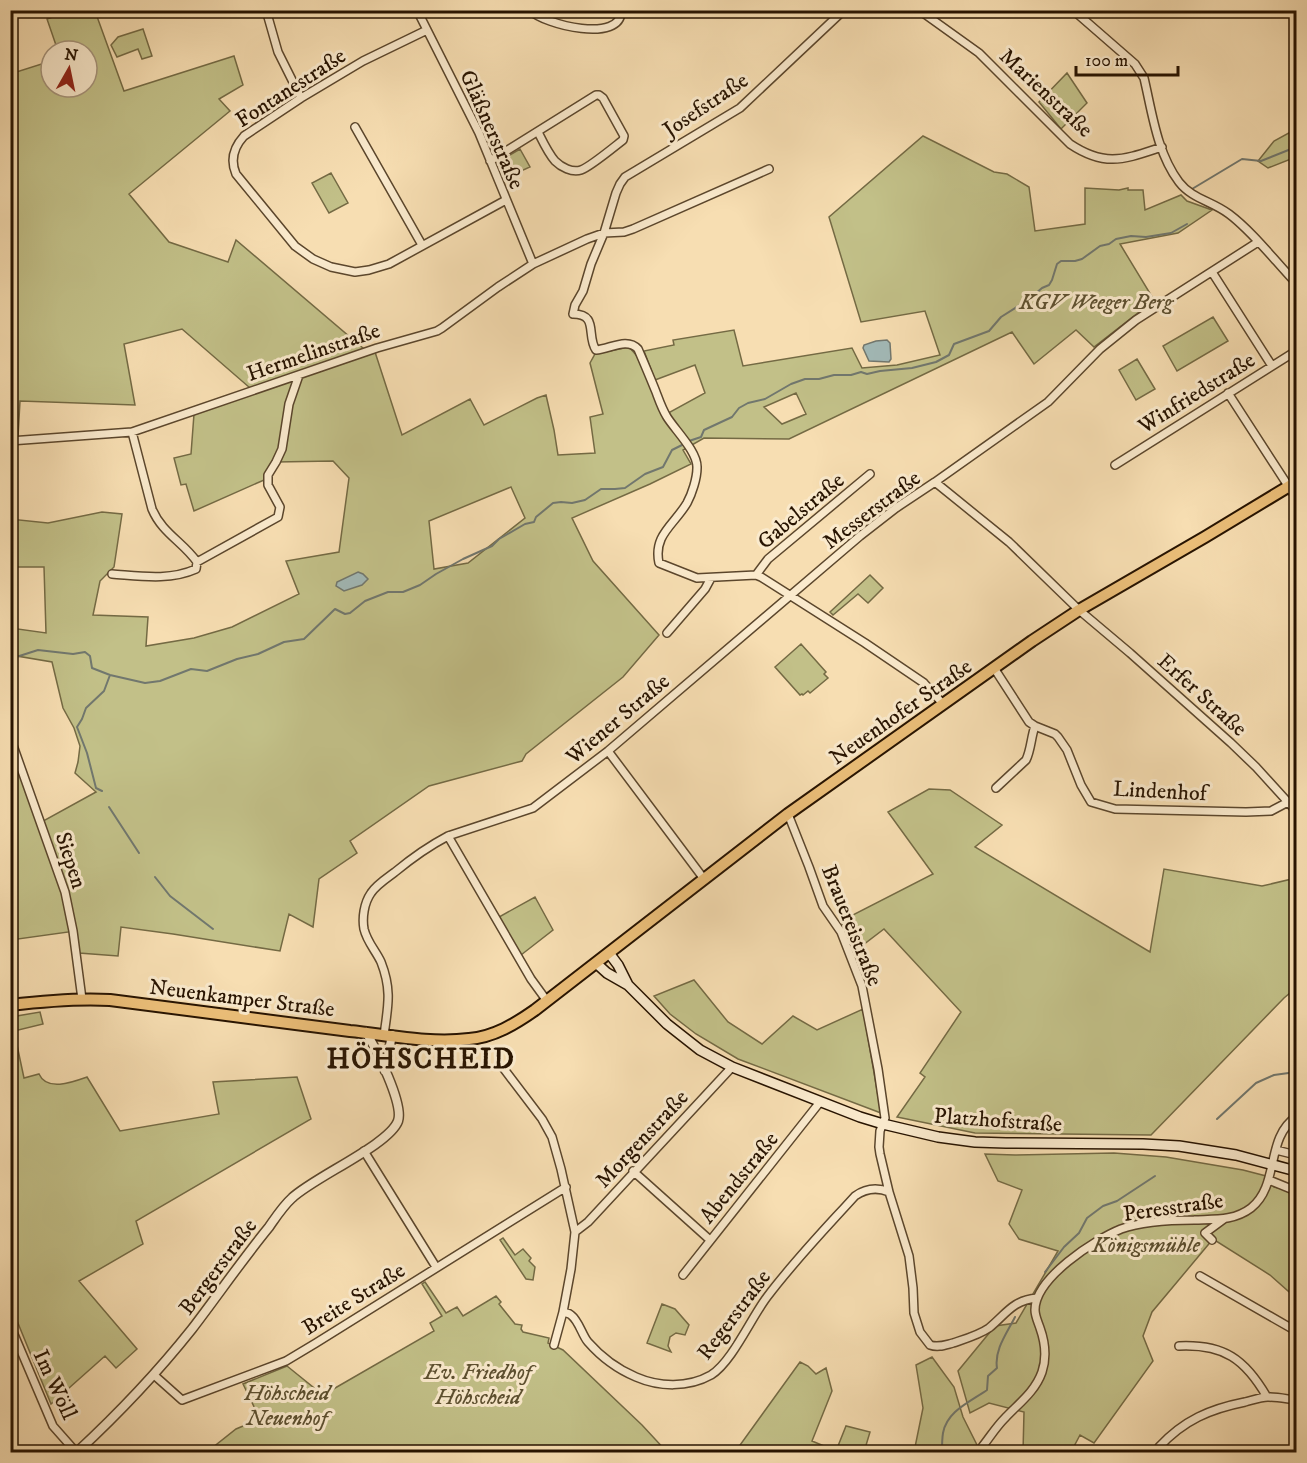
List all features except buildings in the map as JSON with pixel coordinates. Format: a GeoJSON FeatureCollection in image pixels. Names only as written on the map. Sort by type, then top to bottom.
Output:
{"type":"FeatureCollection","features":[{"type":"Feature","properties":{"kind":"main road","name":"Neuenhofer Straße"},"geometry":{"type":"LineString","coordinates":[[469,1039],[503,1030],[547,1001],[788,814],[1036,638],[1079,610],[1292,484]]}},
{"type":"Feature","properties":{"kind":"main road","name":"Platzhofstraße"},"geometry":{"type":"LineString","coordinates":[[609,953],[628,985]]}},
{"type":"Feature","properties":{"kind":"main road","name":"Platzhofstraße"},"geometry":{"type":"LineString","coordinates":[[597,963],[607,973],[628,985],[667,1024],[700,1050],[732,1067],[860,1118],[938,1137],[975,1142],[1179,1146],[1225,1153],[1296,1171]]}},
{"type":"Feature","properties":{"kind":"main road","name":"Neuenkamper Straße"},"geometry":{"type":"LineString","coordinates":[[10,1005],[54,1000],[110,1000],[434,1040],[469,1039]]}},
{"type":"Feature","properties":{"kind":"street"},"geometry":{"type":"LineString","coordinates":[[266,10],[278,52],[301,98]]}},
{"type":"Feature","properties":{"kind":"street","name":"Gläßnerstraße"},"geometry":{"type":"LineString","coordinates":[[417,10],[471,117],[533,264]]}},
{"type":"Feature","properties":{"kind":"street"},"geometry":{"type":"LineString","coordinates":[[530,10],[537,16],[565,26],[604,29],[619,21],[621,10]]}},
{"type":"Feature","properties":{"kind":"street","name":"Josefstraße"},"geometry":{"type":"LineString","coordinates":[[711,578],[697,578],[659,563],[659,544],[663,534],[687,502],[696,476],[696,462],[687,443],[664,413],[636,346],[624,343],[596,350],[587,318],[582,314],[573,314],[575,305],[583,291],[616,193],[625,177],[740,108],[844,10]]}},
{"type":"Feature","properties":{"kind":"street","name":"Marienstraße"},"geometry":{"type":"LineString","coordinates":[[919,10],[979,53],[1070,144],[1080,151],[1100,158],[1117,160],[1162,147]]}},
{"type":"Feature","properties":{"kind":"street"},"geometry":{"type":"LineString","coordinates":[[1073,10],[1129,58],[1144,78],[1162,147],[1177,180],[1185,190],[1229,214],[1296,283]]}},
{"type":"Feature","properties":{"kind":"street","name":"Fontanestraße"},"geometry":{"type":"LineString","coordinates":[[427,30],[363,61],[243,136],[235,149],[233,159],[236,174],[295,246],[313,259],[344,271],[362,271],[389,264],[506,200]]}},
{"type":"Feature","properties":{"kind":"street"},"geometry":{"type":"LineString","coordinates":[[490,161],[593,96],[599,95],[603,98],[624,140],[583,170],[574,171],[555,160],[538,132]]}},
{"type":"Feature","properties":{"kind":"street"},"geometry":{"type":"LineString","coordinates":[[355,127],[422,245]]}},
{"type":"Feature","properties":{"kind":"street","name":"Hermelinstraße"},"geometry":{"type":"LineString","coordinates":[[10,441],[132,432],[442,328],[533,264],[603,233],[633,229],[769,169]]}},
{"type":"Feature","properties":{"kind":"street"},"geometry":{"type":"LineString","coordinates":[[935,482],[1047,402],[1100,349],[1136,320],[1258,242]]}},
{"type":"Feature","properties":{"kind":"street"},"geometry":{"type":"LineString","coordinates":[[1212,272],[1272,366]]}},
{"type":"Feature","properties":{"kind":"street","name":"Winfriedstraße"},"geometry":{"type":"LineString","coordinates":[[1115,465],[1296,351]]}},
{"type":"Feature","properties":{"kind":"street"},"geometry":{"type":"LineString","coordinates":[[197,561],[278,517],[280,507],[268,485],[268,475],[282,449],[289,404],[300,375]]}},
{"type":"Feature","properties":{"kind":"street"},"geometry":{"type":"LineString","coordinates":[[1228,393],[1292,484],[1296,498]]}},
{"type":"Feature","properties":{"kind":"street"},"geometry":{"type":"LineString","coordinates":[[132,432],[155,517],[167,533],[197,561]]}},
{"type":"Feature","properties":{"kind":"street","name":"Gabelstraße"},"geometry":{"type":"LineString","coordinates":[[756,575],[768,559],[870,474]]}},
{"type":"Feature","properties":{"kind":"street","name":"Messerstraße"},"geometry":{"type":"LineString","coordinates":[[790,595],[860,536],[935,482],[1009,542],[1079,610]]}},
{"type":"Feature","properties":{"kind":"street"},"geometry":{"type":"LineString","coordinates":[[112,574],[158,577],[180,575],[196,569],[197,561]]}},
{"type":"Feature","properties":{"kind":"street"},"geometry":{"type":"LineString","coordinates":[[667,633],[705,589],[711,578],[756,575],[867,644],[924,683],[943,704]]}},
{"type":"Feature","properties":{"kind":"street","name":"Wiener Straße"},"geometry":{"type":"LineString","coordinates":[[388,1035],[388,988],[380,961],[364,930],[366,905],[371,893],[416,856],[448,836],[533,808],[608,751],[790,595]]}},
{"type":"Feature","properties":{"kind":"street","name":"Erfer Straße"},"geometry":{"type":"LineString","coordinates":[[1079,610],[1232,743],[1296,811]]}},
{"type":"Feature","properties":{"kind":"street","name":"Lindenhof"},"geometry":{"type":"LineString","coordinates":[[994,668],[1029,722],[1058,737],[1067,750],[1091,802],[1115,809],[1246,812],[1271,811],[1288,802]]}},
{"type":"Feature","properties":{"kind":"street"},"geometry":{"type":"LineString","coordinates":[[996,788],[1026,760],[1035,726]]}},
{"type":"Feature","properties":{"kind":"street","name":"Siepen"},"geometry":{"type":"LineString","coordinates":[[10,737],[65,892],[82,999]]}},
{"type":"Feature","properties":{"kind":"street"},"geometry":{"type":"LineString","coordinates":[[608,751],[704,879]]}},
{"type":"Feature","properties":{"kind":"street","name":"Brauereistraße"},"geometry":{"type":"LineString","coordinates":[[788,814],[823,906],[841,932],[862,986],[878,1069],[885,1118],[883,1124]]}},
{"type":"Feature","properties":{"kind":"street"},"geometry":{"type":"LineString","coordinates":[[448,836],[531,979],[547,1001]]}},
{"type":"Feature","properties":{"kind":"street"},"geometry":{"type":"LineString","coordinates":[[366,1032],[385,1071]]}},
{"type":"Feature","properties":{"kind":"street"},"geometry":{"type":"LineString","coordinates":[[376,1049],[388,1035]]}},
{"type":"Feature","properties":{"kind":"street"},"geometry":{"type":"LineString","coordinates":[[385,1071],[388,1035]]}},
{"type":"Feature","properties":{"kind":"street","name":"Morgenstraße"},"geometry":{"type":"LineString","coordinates":[[575,1232],[588,1222],[732,1067]]}},
{"type":"Feature","properties":{"kind":"street"},"geometry":{"type":"LineString","coordinates":[[504,1069],[542,1119],[552,1137],[566,1186],[575,1232],[571,1269],[554,1345]]}},
{"type":"Feature","properties":{"kind":"street","name":"Bergerstraße"},"geometry":{"type":"LineString","coordinates":[[76,1452],[154,1375],[292,1198],[364,1151],[396,1125],[400,1110],[385,1071]]}},
{"type":"Feature","properties":{"kind":"street","name":"Abendstraße"},"geometry":{"type":"LineString","coordinates":[[683,1275],[820,1102]]}},
{"type":"Feature","properties":{"kind":"street"},"geometry":{"type":"LineString","coordinates":[[1296,1117],[1284,1129],[1277,1147],[1296,1155]]}},
{"type":"Feature","properties":{"kind":"street"},"geometry":{"type":"LineString","coordinates":[[883,1124],[880,1131],[880,1154],[909,1256],[914,1288],[914,1313],[920,1332],[930,1345],[939,1347],[976,1335],[989,1328],[1017,1303],[1037,1298],[1035,1311],[1045,1349],[1042,1373],[1028,1395],[1004,1418],[982,1447],[983,1452]]}},
{"type":"Feature","properties":{"kind":"street","name":"Peresstraße"},"geometry":{"type":"LineString","coordinates":[[1037,1298],[1042,1287],[1068,1262],[1099,1240],[1122,1229],[1171,1220],[1224,1220],[1251,1208],[1263,1193],[1269,1180],[1277,1147]]}},
{"type":"Feature","properties":{"kind":"street"},"geometry":{"type":"LineString","coordinates":[[364,1151],[436,1267]]}},
{"type":"Feature","properties":{"kind":"street"},"geometry":{"type":"LineString","coordinates":[[633,1171],[710,1240]]}},
{"type":"Feature","properties":{"kind":"street"},"geometry":{"type":"LineString","coordinates":[[1269,1180],[1296,1191]]}},
{"type":"Feature","properties":{"kind":"street","name":"Breite Straße"},"geometry":{"type":"LineString","coordinates":[[154,1375],[182,1400],[286,1361],[566,1186]]}},
{"type":"Feature","properties":{"kind":"street","name":"Regerstraße"},"geometry":{"type":"LineString","coordinates":[[563,1312],[573,1316],[587,1341],[616,1368],[656,1385],[698,1381],[711,1375],[729,1358],[784,1275],[855,1196],[870,1189],[889,1192]]}},
{"type":"Feature","properties":{"kind":"street"},"geometry":{"type":"LineString","coordinates":[[1212,1240],[1205,1233],[1224,1220]]}},
{"type":"Feature","properties":{"kind":"street"},"geometry":{"type":"LineString","coordinates":[[1200,1276],[1296,1330]]}},
{"type":"Feature","properties":{"kind":"street","name":"Im Wöll"},"geometry":{"type":"LineString","coordinates":[[10,1325],[52,1426],[76,1452]]}},
{"type":"Feature","properties":{"kind":"street"},"geometry":{"type":"LineString","coordinates":[[1179,1346],[1204,1347],[1224,1352],[1249,1371],[1267,1397]]}},
{"type":"Feature","properties":{"kind":"street"},"geometry":{"type":"LineString","coordinates":[[1159,1447],[1192,1420],[1229,1405],[1267,1397],[1296,1400]]}},
{"type":"Feature","properties":{"kind":"green space"},"geometry":{"type":"Polygon","coordinates":[[[70,11],[95,11],[124,91],[234,56],[243,85],[219,99],[230,111],[129,194],[169,242],[228,262],[236,240],[364,349],[250,388],[182,329],[124,344],[135,405],[20,401],[18,437],[11,438],[10,74],[39,65],[39,99],[99,99],[99,39],[54,39],[47,19],[70,11]]]}},
{"type":"Feature","properties":{"kind":"green space"},"geometry":{"type":"Polygon","coordinates":[[[143,29],[152,56],[142,59],[138,49],[117,57],[111,45],[118,37],[143,29]]]}},
{"type":"Feature","properties":{"kind":"green space"},"geometry":{"type":"Polygon","coordinates":[[[1067,73],[1087,103],[1061,129],[1039,102],[1067,73]]]}},
{"type":"Feature","properties":{"kind":"green space"},"geometry":{"type":"Polygon","coordinates":[[[1296,129],[1296,157],[1268,168],[1258,161],[1274,141],[1296,129]]]}},
{"type":"Feature","properties":{"kind":"green space","name":"KGV Weeger Berg"},"geometry":{"type":"Polygon","coordinates":[[[923,136],[994,172],[1007,174],[1029,187],[1035,231],[1085,224],[1085,188],[1143,190],[1145,210],[1181,195],[1187,201],[1212,210],[1178,233],[1120,244],[1154,300],[1094,347],[1076,330],[1034,364],[1012,332],[789,439],[704,438],[683,450],[691,464],[572,518],[593,561],[659,635],[623,677],[526,754],[522,761],[429,786],[350,841],[357,853],[319,879],[313,927],[289,914],[280,951],[121,927],[118,956],[79,953],[75,931],[11,940],[11,748],[38,824],[96,792],[75,773],[80,746],[74,728],[63,708],[52,662],[11,655],[11,628],[46,633],[44,567],[11,567],[10,519],[48,523],[102,512],[122,514],[114,567],[100,581],[93,615],[148,617],[146,646],[194,638],[232,627],[299,594],[286,561],[339,552],[349,478],[333,461],[276,462],[267,480],[194,511],[186,484],[181,485],[174,458],[191,454],[194,414],[375,352],[402,435],[470,399],[484,425],[546,395],[558,455],[595,453],[590,417],[603,414],[590,363],[595,354],[629,347],[637,356],[663,416],[705,393],[695,365],[655,380],[644,351],[674,345],[673,340],[734,330],[743,366],[852,348],[862,368],[897,365],[940,355],[925,311],[861,322],[829,217],[923,136]],[[796,393],[764,407],[782,424],[806,414],[796,393]],[[511,487],[429,521],[434,569],[468,563],[525,518],[511,487]]]}},
{"type":"Feature","properties":{"kind":"green space"},"geometry":{"type":"Polygon","coordinates":[[[520,149],[530,167],[510,176],[503,159],[520,149]]]}},
{"type":"Feature","properties":{"kind":"green space"},"geometry":{"type":"Polygon","coordinates":[[[331,173],[348,203],[329,213],[312,183],[331,173]]]}},
{"type":"Feature","properties":{"kind":"green space"},"geometry":{"type":"Polygon","coordinates":[[[1213,317],[1228,341],[1177,371],[1163,346],[1213,317]]]}},
{"type":"Feature","properties":{"kind":"green space"},"geometry":{"type":"Polygon","coordinates":[[[1137,359],[1155,389],[1136,400],[1119,370],[1137,359]]]}},
{"type":"Feature","properties":{"kind":"green space"},"geometry":{"type":"Polygon","coordinates":[[[870,575],[883,588],[868,603],[858,594],[833,615],[830,612],[870,575]]]}},
{"type":"Feature","properties":{"kind":"green space"},"geometry":{"type":"Polygon","coordinates":[[[801,644],[826,672],[824,674],[828,678],[810,693],[808,691],[803,695],[800,695],[775,667],[801,644]]]}},
{"type":"Feature","properties":{"kind":"green space"},"geometry":{"type":"Polygon","coordinates":[[[929,789],[950,790],[1002,825],[975,847],[1150,952],[1164,869],[1262,886],[1296,878],[1296,988],[1151,1135],[975,1133],[897,1117],[925,1077],[920,1073],[961,1012],[884,929],[855,951],[841,921],[933,874],[888,812],[929,789]]]}},
{"type":"Feature","properties":{"kind":"green space"},"geometry":{"type":"Polygon","coordinates":[[[535,897],[553,930],[521,955],[499,917],[535,897]]]}},
{"type":"Feature","properties":{"kind":"green space"},"geometry":{"type":"Polygon","coordinates":[[[694,980],[728,1022],[762,1044],[793,1016],[817,1030],[863,1009],[881,1113],[738,1059],[696,1034],[670,1014],[654,996],[694,980]]]}},
{"type":"Feature","properties":{"kind":"green space"},"geometry":{"type":"Polygon","coordinates":[[[40,1012],[43,1024],[14,1031],[24,1078],[39,1074],[48,1083],[61,1084],[87,1077],[120,1131],[219,1114],[213,1082],[297,1077],[311,1119],[136,1221],[143,1244],[79,1281],[137,1349],[116,1368],[105,1356],[51,1404],[11,1306],[11,1017],[40,1012]]]}},
{"type":"Feature","properties":{"kind":"green space","name":"Königsmühle"},"geometry":{"type":"Polygon","coordinates":[[[1114,1153],[1166,1157],[1243,1170],[1266,1176],[1274,1187],[1296,1192],[1296,1298],[1270,1275],[1213,1239],[1152,1312],[1143,1336],[1153,1361],[1094,1443],[1080,1435],[1071,1452],[1023,1452],[1024,1412],[989,1403],[970,1413],[958,1371],[995,1326],[1016,1323],[1058,1251],[1019,1239],[1009,1224],[1022,1190],[998,1181],[985,1154],[1114,1153]]]}},
{"type":"Feature","properties":{"kind":"green space"},"geometry":{"type":"Polygon","coordinates":[[[503,1238],[515,1255],[523,1249],[531,1258],[529,1261],[535,1267],[533,1280],[526,1279],[500,1240],[503,1238]]]}},
{"type":"Feature","properties":{"kind":"green space","name":"Ev. Friedhof Höhscheid"},"geometry":{"type":"Polygon","coordinates":[[[425,1282],[446,1313],[457,1307],[463,1316],[496,1296],[501,1302],[499,1304],[515,1324],[522,1325],[523,1332],[549,1338],[548,1343],[563,1350],[667,1452],[207,1452],[236,1429],[260,1419],[243,1384],[287,1366],[323,1395],[434,1331],[430,1323],[442,1316],[422,1284],[425,1282]]]}},
{"type":"Feature","properties":{"kind":"green space"},"geometry":{"type":"Polygon","coordinates":[[[662,1304],[675,1309],[689,1325],[685,1335],[676,1333],[670,1337],[668,1346],[671,1352],[647,1343],[662,1304]]]}},
{"type":"Feature","properties":{"kind":"green space"},"geometry":{"type":"Polygon","coordinates":[[[932,1357],[954,1387],[963,1417],[978,1447],[978,1452],[914,1452],[923,1408],[916,1365],[932,1357]]]}},
{"type":"Feature","properties":{"kind":"green space"},"geometry":{"type":"Polygon","coordinates":[[[800,1362],[816,1374],[826,1368],[832,1391],[812,1441],[836,1451],[846,1426],[870,1432],[864,1452],[735,1452],[800,1362]]]}},
{"type":"Feature","properties":{"kind":"water"},"geometry":{"type":"Polygon","coordinates":[[[887,340],[890,343],[891,359],[889,362],[869,361],[863,348],[864,345],[887,340]]]}},
{"type":"Feature","properties":{"kind":"water"},"geometry":{"type":"Polygon","coordinates":[[[358,572],[368,579],[362,585],[344,591],[336,586],[337,582],[358,572]]]}},
{"type":"Feature","properties":{"kind":"waterway"},"geometry":{"type":"LineString","coordinates":[[1192,189],[1242,159],[1261,161],[1296,147]]}},
{"type":"Feature","properties":{"kind":"waterway"},"geometry":{"type":"LineString","coordinates":[[689,441],[701,437],[704,430],[732,417],[739,408],[748,403],[765,399],[805,379],[861,372],[867,374],[936,362],[949,355],[954,344],[989,331],[1001,317],[1049,285],[1057,264],[1061,261],[1082,259],[1100,246],[1116,239],[1171,233],[1187,224]]}},
{"type":"Feature","properties":{"kind":"waterway"},"geometry":{"type":"LineString","coordinates":[[10,659],[38,650],[73,654],[85,652],[90,656],[92,668],[110,675],[145,683],[160,681],[191,669],[207,671],[237,659],[258,654],[284,642],[304,639],[335,609],[345,614],[350,613],[365,601],[388,592],[403,592],[420,585],[463,559],[492,546],[499,539],[525,524],[534,522],[536,517],[553,503],[585,500],[601,489],[625,488],[645,474],[663,467],[672,450],[684,444]]}},
{"type":"Feature","properties":{"kind":"waterway"},"geometry":{"type":"LineString","coordinates":[[102,791],[96,788],[87,753],[77,727],[86,708],[104,691],[110,675]]}},
{"type":"Feature","properties":{"kind":"waterway"},"geometry":{"type":"LineString","coordinates":[[109,807],[139,853]]}},
{"type":"Feature","properties":{"kind":"waterway"},"geometry":{"type":"LineString","coordinates":[[155,877],[170,896],[213,929]]}},
{"type":"Feature","properties":{"kind":"waterway"},"geometry":{"type":"LineString","coordinates":[[1217,1119],[1256,1083],[1274,1075],[1296,1072]]}},
{"type":"Feature","properties":{"kind":"waterway"},"geometry":{"type":"LineString","coordinates":[[1045,1272],[1064,1247],[1079,1233],[1087,1218],[1103,1206],[1117,1201],[1155,1176]]}},
{"type":"Feature","properties":{"kind":"waterway"},"geometry":{"type":"LineString","coordinates":[[942,1452],[945,1425],[954,1413],[987,1390],[988,1376],[997,1368],[999,1348],[1015,1317]]}},
{"type":"Feature","properties":{"kind":"district","name":"HÖHSCHEID"},"geometry":{"type":"Point","coordinates":[421,1058]}},
{"type":"Feature","properties":{"kind":"park label","name":"Höhscheid Neuenhof"},"geometry":{"type":"Point","coordinates":[287,1404]}}]}
